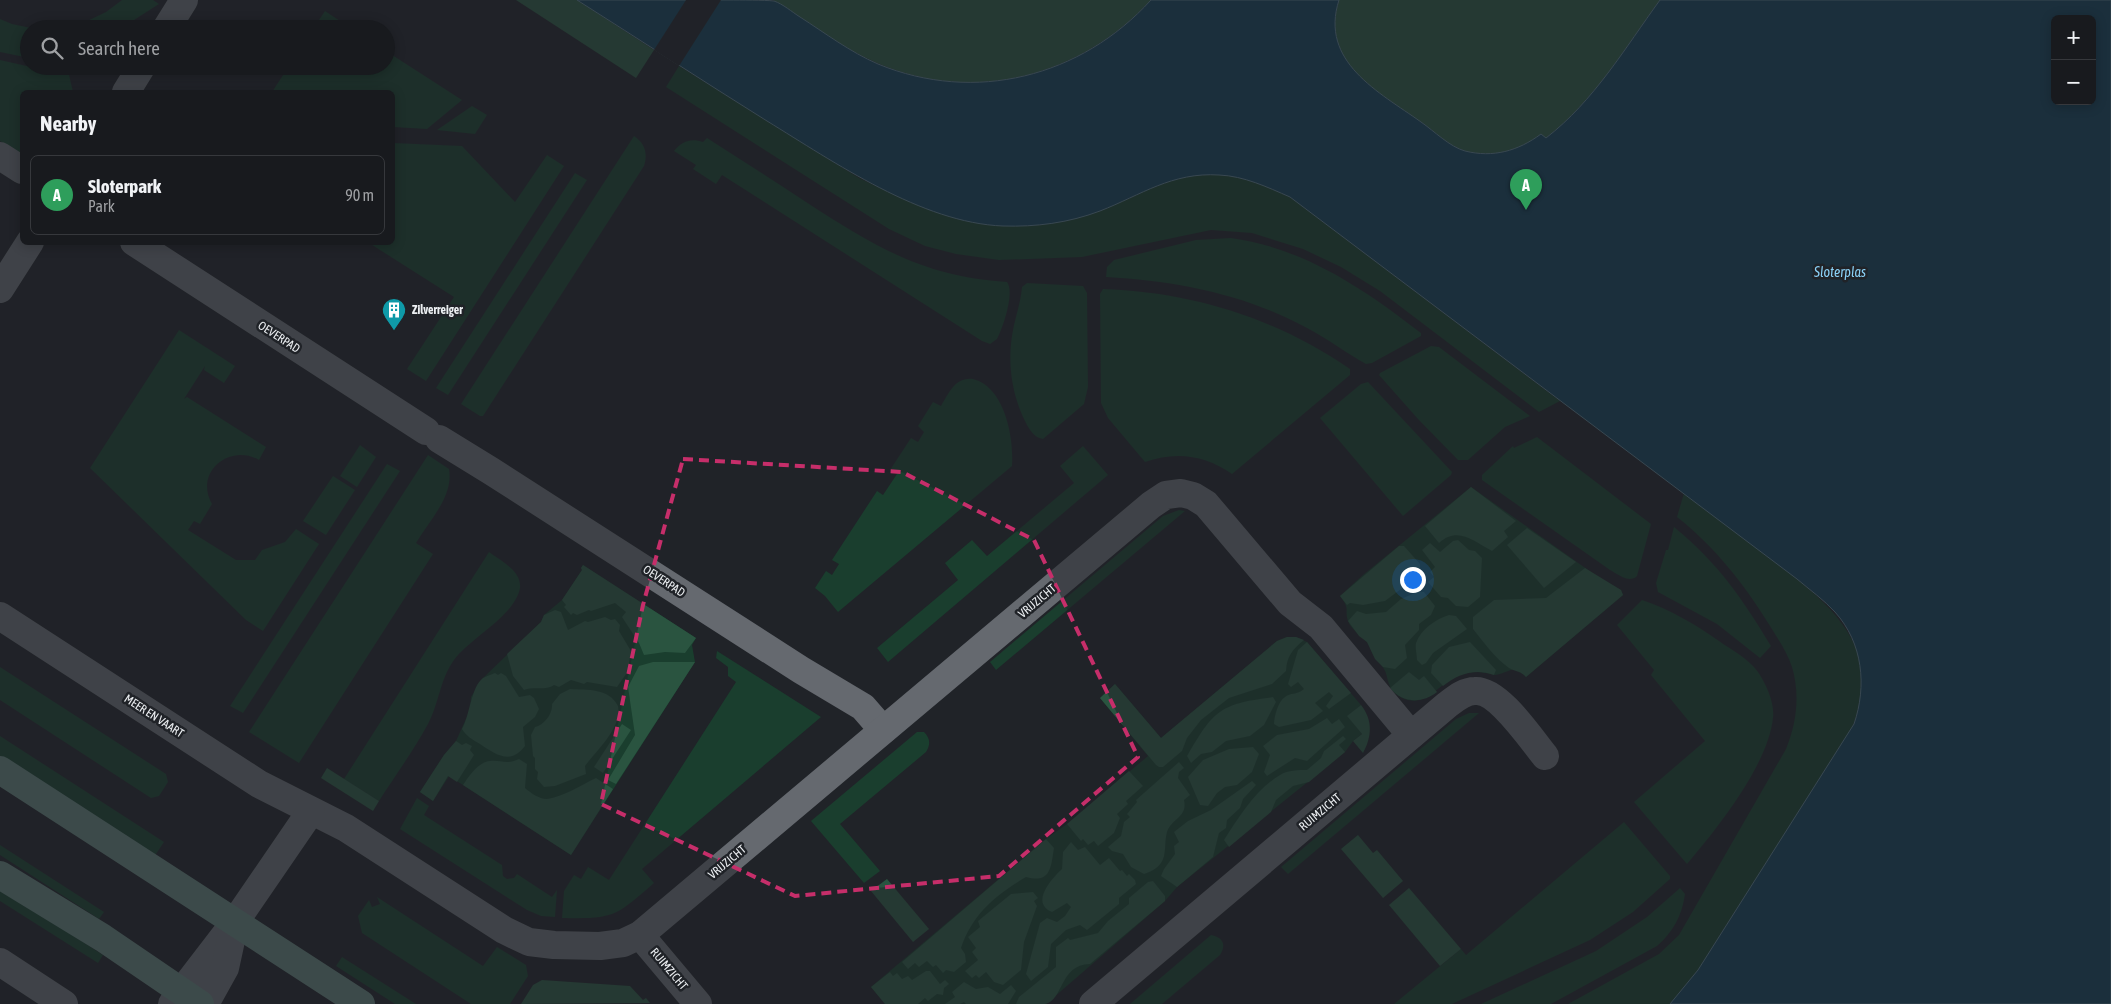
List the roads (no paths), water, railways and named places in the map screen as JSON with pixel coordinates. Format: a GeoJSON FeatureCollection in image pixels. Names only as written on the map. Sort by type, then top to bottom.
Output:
{"type":"FeatureCollection","features":[{"type":"Feature","properties":{"kind":"main road"},"geometry":{"type":"LineString","coordinates":[[0,770],[361,1004]]}},
{"type":"Feature","properties":{"kind":"main road"},"geometry":{"type":"LineString","coordinates":[[0,874],[103,938],[184,1000]]}},
{"type":"Feature","properties":{"kind":"street"},"geometry":{"type":"LineString","coordinates":[[172,20],[184,0]]}},
{"type":"Feature","properties":{"kind":"street"},"geometry":{"type":"LineString","coordinates":[[127,90],[136,75]]}},
{"type":"Feature","properties":{"kind":"street"},"geometry":{"type":"LineString","coordinates":[[0,156],[20,169]]}},
{"type":"Feature","properties":{"kind":"street"},"geometry":{"type":"LineString","coordinates":[[0,289],[28,245]]}},
{"type":"Feature","properties":{"kind":"street","name":"OEVERPAD"},"geometry":{"type":"LineString","coordinates":[[139,245],[432,435],[492,471],[802,670],[863,707],[883,730]]}},
{"type":"Feature","properties":{"kind":"street","name":"VRIJZICHT"},"geometry":{"type":"LineString","coordinates":[[640,935],[1150,506],[1166,495],[1181,493],[1193,496],[1216,514],[1290,603],[1321,628],[1411,735]]}},
{"type":"Feature","properties":{"kind":"street","name":"MEER EN VAART"},"geometry":{"type":"LineString","coordinates":[[0,616],[252,779],[346,828],[504,930],[530,942],[600,946],[623,943],[640,935]]}},
{"type":"Feature","properties":{"kind":"street","name":"RUIMZICHT"},"geometry":{"type":"LineString","coordinates":[[1093,1004],[1462,694],[1475,690],[1488,693],[1500,703],[1545,756]]}},
{"type":"Feature","properties":{"kind":"street"},"geometry":{"type":"LineString","coordinates":[[184,1000],[311,811]]}},
{"type":"Feature","properties":{"kind":"street"},"geometry":{"type":"LineString","coordinates":[[205,1004],[225,968],[235,922]]}},
{"type":"Feature","properties":{"kind":"street","name":"RUIMZICHT"},"geometry":{"type":"LineString","coordinates":[[640,935],[698,1004]]}},
{"type":"Feature","properties":{"kind":"street"},"geometry":{"type":"LineString","coordinates":[[0,962],[64,1004]]}},
{"type":"Feature","properties":{"kind":"water","name":"Sloterplas"},"geometry":{"type":"Polygon","coordinates":[[[577,0],[774,1],[848,48],[878,64],[915,76],[952,82],[989,82],[1025,76],[1059,65],[1092,48],[1123,26],[1151,0],[1339,0],[1335,22],[1337,41],[1345,58],[1357,73],[1371,87],[1454,146],[1465,151],[1485,154],[1514,149],[1541,134],[1546,138],[1579,108],[1594,91],[1660,0],[2111,0],[2111,1004],[1670,1004],[1698,970],[1854,724],[1858,710],[1861,680],[1857,651],[1852,637],[1844,624],[1826,603],[1797,579],[1290,197],[1237,177],[1202,175],[1186,177],[1157,186],[1100,211],[1064,221],[1040,225],[1015,226],[972,222],[941,214],[880,188],[767,121],[577,0]]]}},
{"type":"Feature","properties":{"kind":"place","name":"Sloterpark"},"geometry":{"type":"Point","coordinates":[1526,210]}},
{"type":"Feature","properties":{"kind":"place","name":"Zilverreiger"},"geometry":{"type":"Point","coordinates":[394,331]}}]}
